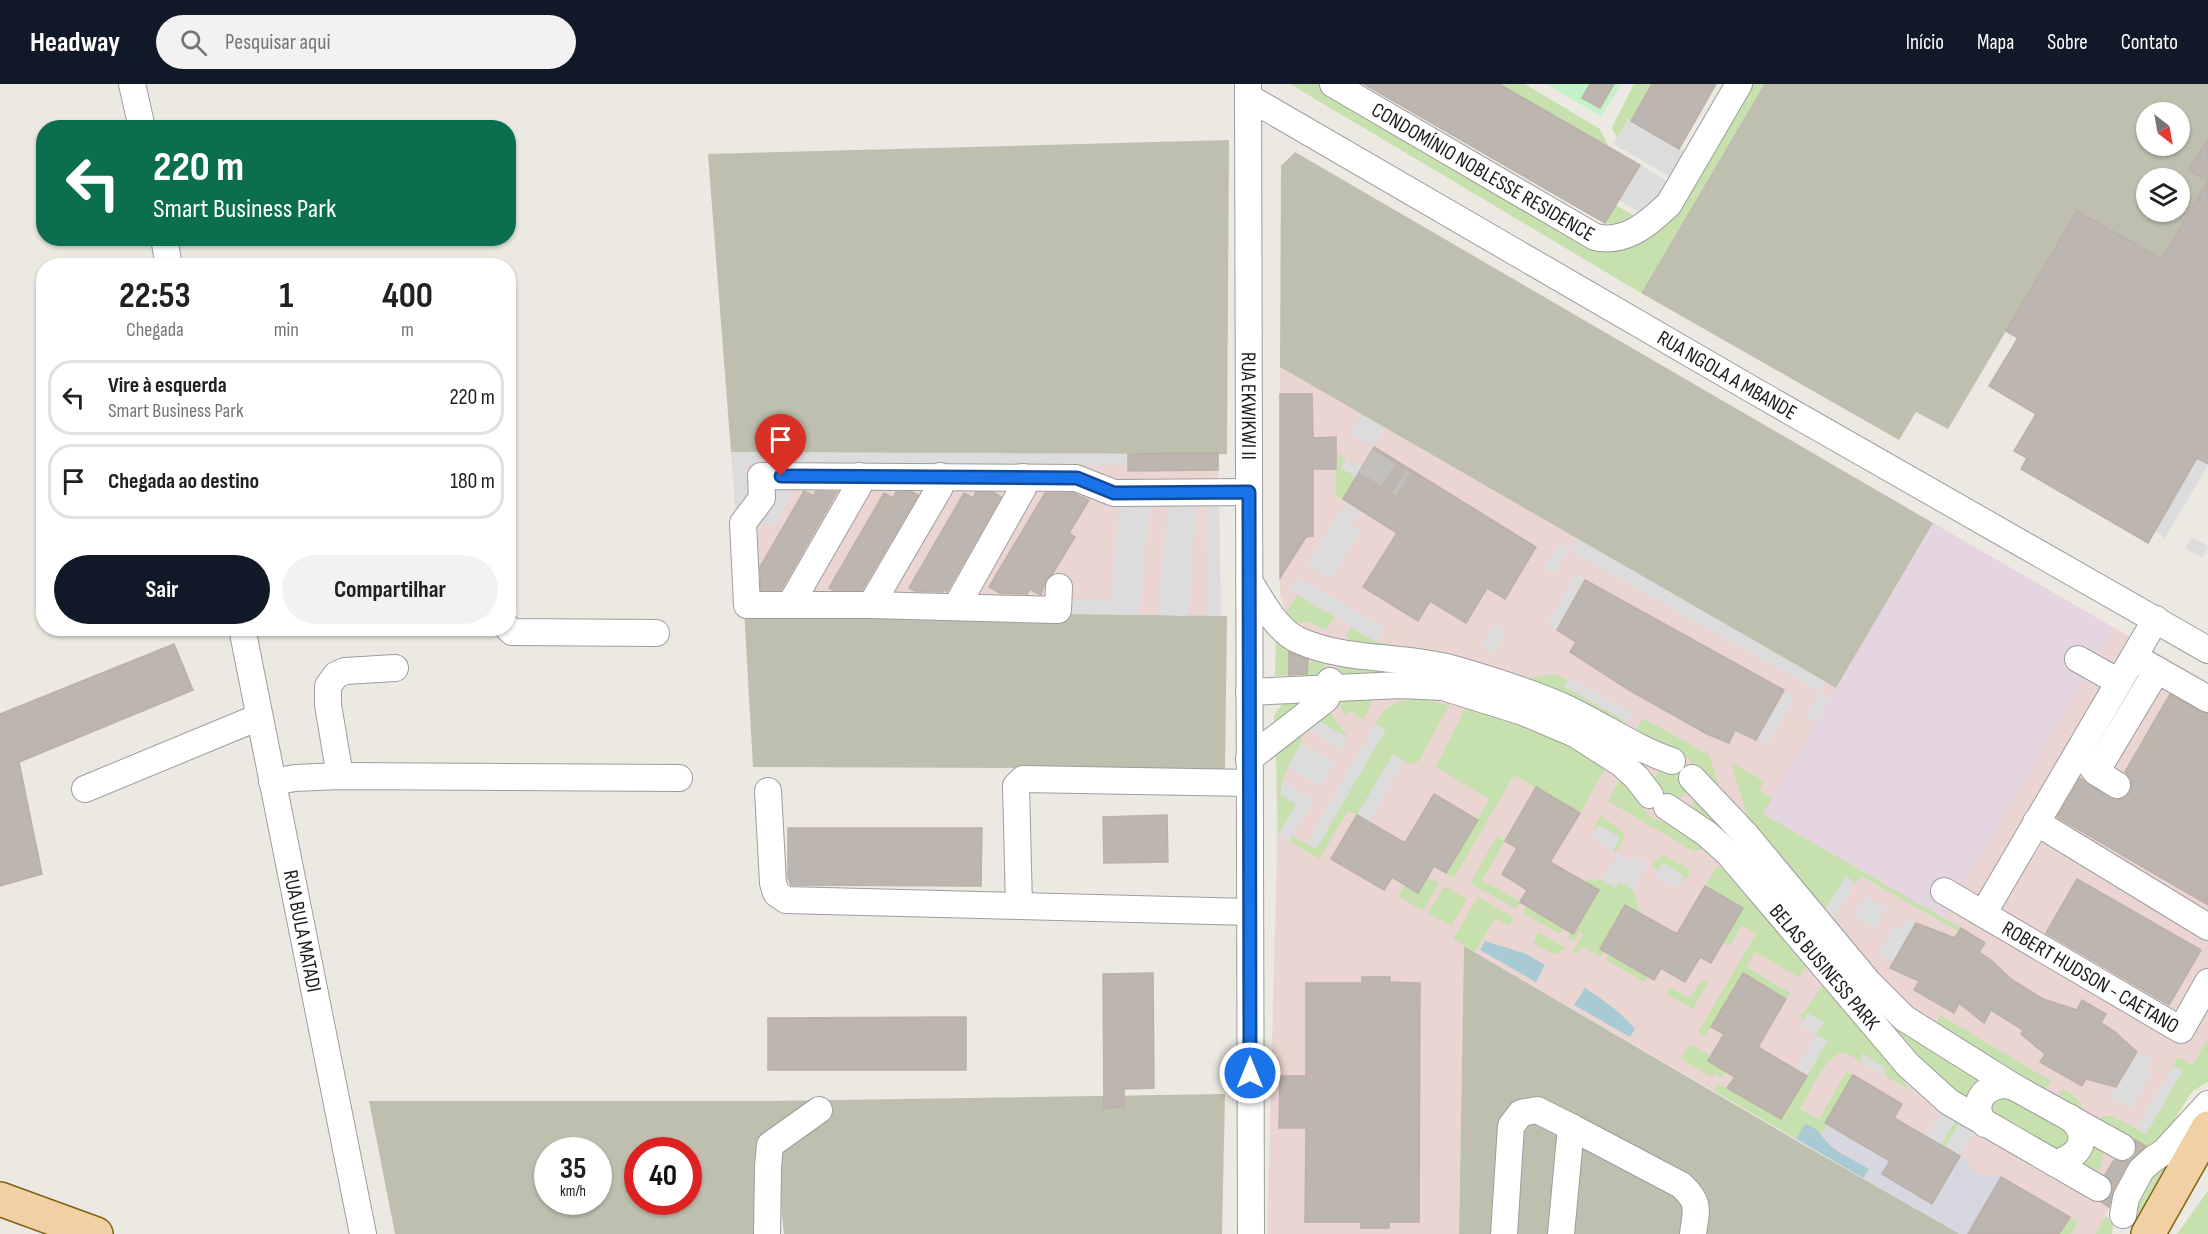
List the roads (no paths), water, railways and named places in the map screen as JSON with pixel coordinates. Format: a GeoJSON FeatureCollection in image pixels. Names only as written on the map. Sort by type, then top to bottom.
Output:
{"type":"FeatureCollection","features":[{"type":"Feature","properties":{"kind":"main road"},"geometry":{"type":"LineString","coordinates":[[2131,1218],[2208,1128]]}},
{"type":"Feature","properties":{"kind":"main road"},"geometry":{"type":"LineString","coordinates":[[0,1199],[96,1234]]}},
{"type":"Feature","properties":{"kind":"street"},"geometry":{"type":"LineString","coordinates":[[132,84],[140,120]]}},
{"type":"Feature","properties":{"kind":"street","name":"CONDOMÍNIO NOBLESSE RESIDENCE"},"geometry":{"type":"LineString","coordinates":[[1333,84],[1595,237],[1606,239],[1619,238],[1634,231],[1652,220],[1669,204],[1739,84]]}},
{"type":"Feature","properties":{"kind":"street","name":"RUA EKWIKWI II"},"geometry":{"type":"LineString","coordinates":[[1248,91],[1251,1234]]}},
{"type":"Feature","properties":{"kind":"street","name":"RUA NGOLA A MBANDE"},"geometry":{"type":"LineString","coordinates":[[1248,91],[1758,393],[2208,650]]}},
{"type":"Feature","properties":{"kind":"street"},"geometry":{"type":"LineString","coordinates":[[1059,587],[1058,610],[871,605],[747,605],[743,523],[762,498],[761,476],[1077,478],[1114,493],[1249,492]]}},
{"type":"Feature","properties":{"kind":"street"},"geometry":{"type":"LineString","coordinates":[[790,605],[859,485],[860,476]]}},
{"type":"Feature","properties":{"kind":"street"},"geometry":{"type":"LineString","coordinates":[[871,605],[940,487],[940,477]]}},
{"type":"Feature","properties":{"kind":"street"},"geometry":{"type":"LineString","coordinates":[[956,607],[1023,488],[1023,477]]}},
{"type":"Feature","properties":{"kind":"street","name":"BELAS BUSINESS PARK"},"geometry":{"type":"LineString","coordinates":[[1249,581],[1276,621],[1289,635],[1331,651],[1523,712],[1597,746],[1622,764],[1658,801],[1707,834],[1728,853],[1908,1065],[1949,1102],[2054,1163],[2131,1218]]}},
{"type":"Feature","properties":{"kind":"street","name":"ROBERT HUDSON - CAETANO"},"geometry":{"type":"LineString","coordinates":[[1983,914],[2156,619]]}},
{"type":"Feature","properties":{"kind":"street"},"geometry":{"type":"LineString","coordinates":[[516,632],[656,633]]}},
{"type":"Feature","properties":{"kind":"street","name":"RUA BULA MATADI"},"geometry":{"type":"LineString","coordinates":[[244,636],[363,1234]]}},
{"type":"Feature","properties":{"kind":"street"},"geometry":{"type":"LineString","coordinates":[[1019,906],[1016,786],[1023,778],[1249,771],[1326,699],[1330,689],[1331,651]]}},
{"type":"Feature","properties":{"kind":"street"},"geometry":{"type":"LineString","coordinates":[[2134,656],[2208,699]]}},
{"type":"Feature","properties":{"kind":"street"},"geometry":{"type":"LineString","coordinates":[[2078,658],[2119,682]]}},
{"type":"Feature","properties":{"kind":"street"},"geometry":{"type":"LineString","coordinates":[[340,776],[328,705],[328,686],[336,675],[345,671],[395,668]]}},
{"type":"Feature","properties":{"kind":"street","name":"BELAS BUSINESS PARK"},"geometry":{"type":"LineString","coordinates":[[1249,692],[1330,689],[1403,673],[1452,669],[1542,698],[1591,721],[1636,747],[1685,766],[1692,778],[1739,828],[1869,983],[1904,1018],[2014,1087],[2138,1154]]}},
{"type":"Feature","properties":{"kind":"street"},"geometry":{"type":"LineString","coordinates":[[2079,749],[2107,778],[2157,670]]}},
{"type":"Feature","properties":{"kind":"street"},"geometry":{"type":"LineString","coordinates":[[85,789],[260,717]]}},
{"type":"Feature","properties":{"kind":"street"},"geometry":{"type":"LineString","coordinates":[[1672,761],[1658,764],[1649,775],[1647,789],[1658,801],[1676,807],[1687,800],[1693,787],[1692,778]]}},
{"type":"Feature","properties":{"kind":"street"},"geometry":{"type":"LineString","coordinates":[[273,782],[295,778],[340,776],[679,778]]}},
{"type":"Feature","properties":{"kind":"street"},"geometry":{"type":"LineString","coordinates":[[768,791],[773,884],[776,893],[786,900],[1250,912]]}},
{"type":"Feature","properties":{"kind":"street"},"geometry":{"type":"LineString","coordinates":[[2036,822],[2208,927]]}},
{"type":"Feature","properties":{"kind":"street","name":"ROBERT HUDSON - CAETANO"},"geometry":{"type":"LineString","coordinates":[[1944,891],[2181,1030],[2208,982]]}},
{"type":"Feature","properties":{"kind":"street"},"geometry":{"type":"LineString","coordinates":[[1985,1124],[1980,1118],[1978,1109],[1983,1094],[1997,1085],[2014,1087]]}},
{"type":"Feature","properties":{"kind":"street"},"geometry":{"type":"LineString","coordinates":[[2208,1104],[2164,1152],[2138,1154],[2142,1170],[2126,1198],[2131,1218],[2208,1148]]}},
{"type":"Feature","properties":{"kind":"street"},"geometry":{"type":"LineString","coordinates":[[767,1234],[770,1144],[819,1110]]}},
{"type":"Feature","properties":{"kind":"street"},"geometry":{"type":"LineString","coordinates":[[1504,1234],[1511,1126],[1521,1113],[1537,1110],[1681,1185],[1693,1196],[1696,1209],[1693,1234]]}},
{"type":"Feature","properties":{"kind":"street"},"geometry":{"type":"LineString","coordinates":[[2054,1163],[2070,1158],[2081,1145],[2080,1129],[2069,1116]]}},
{"type":"Feature","properties":{"kind":"street"},"geometry":{"type":"LineString","coordinates":[[1561,1234],[1571,1127]]}},
{"type":"Feature","properties":{"kind":"water"},"geometry":{"type":"Polygon","coordinates":[[[1485,941],[1526,954],[1545,965],[1536,982],[1480,950],[1485,941]]]}},
{"type":"Feature","properties":{"kind":"water"},"geometry":{"type":"Polygon","coordinates":[[[1585,988],[1624,1017],[1635,1029],[1630,1037],[1574,1005],[1585,988]]]}},
{"type":"Feature","properties":{"kind":"water"},"geometry":{"type":"Polygon","coordinates":[[[1805,1124],[1817,1130],[1835,1149],[1869,1169],[1863,1178],[1796,1139],[1805,1124]]]}},
{"type":"Feature","properties":{"kind":"tunnel"},"geometry":{"type":"LineString","coordinates":[[1366,461],[1403,484]]}}]}
